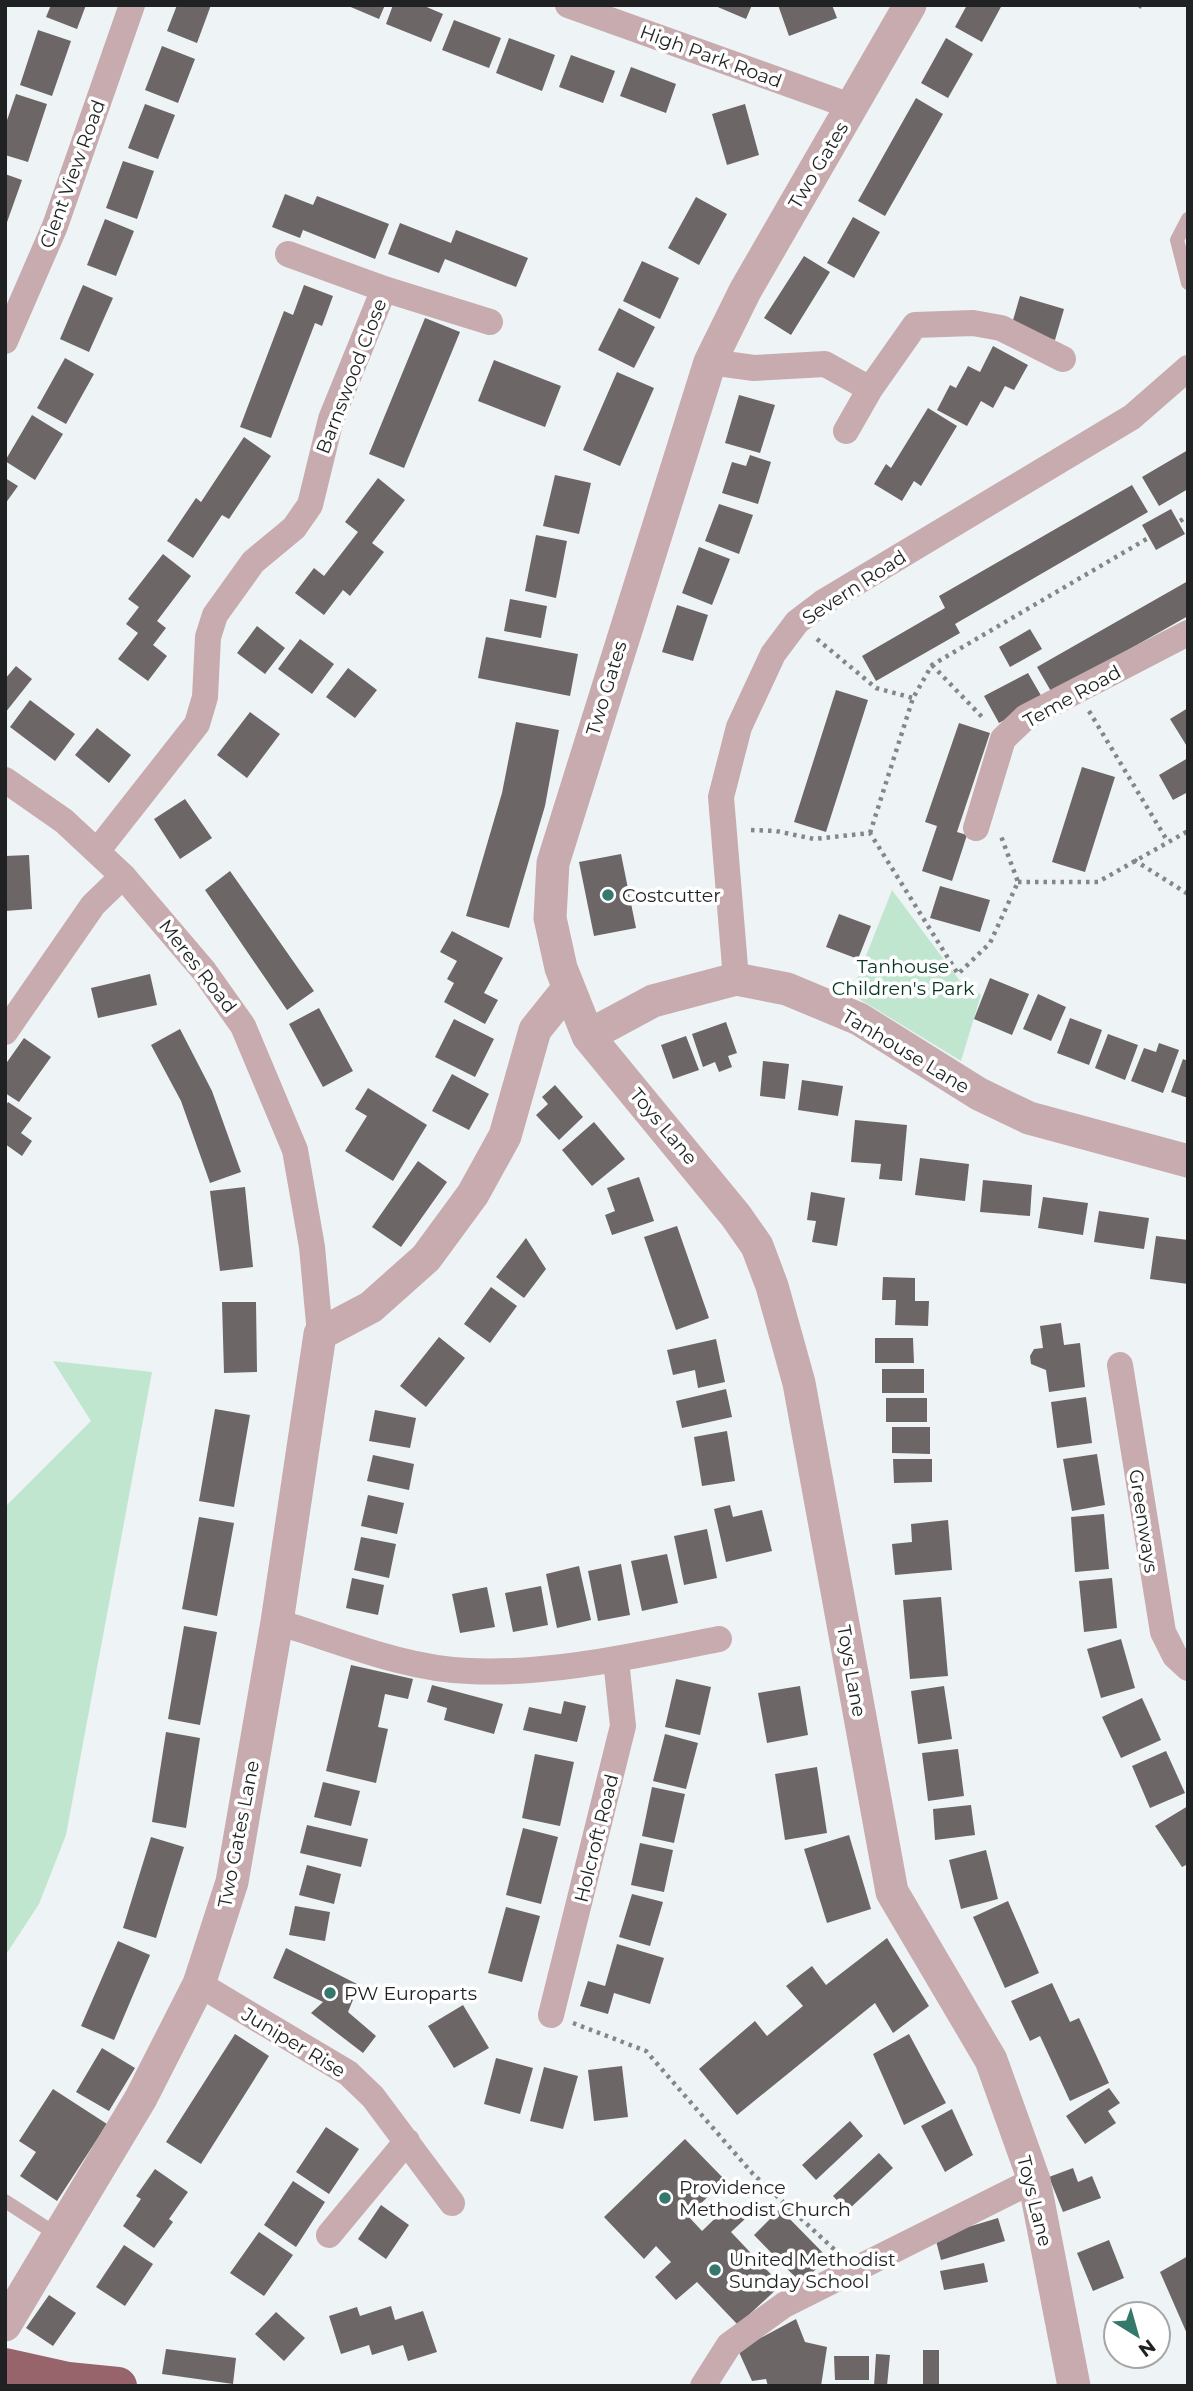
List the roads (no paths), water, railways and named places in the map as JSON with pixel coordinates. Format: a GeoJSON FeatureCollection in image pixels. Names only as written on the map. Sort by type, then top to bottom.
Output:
{"type":"FeatureCollection","features":[{"type":"Feature","properties":{"kind":"highway"},"geometry":{"type":"LineString","coordinates":[[5,2367],[67,2383],[118,2386]]}},
{"type":"Feature","properties":{"kind":"street","name":"Clent View Road"},"geometry":{"type":"LineString","coordinates":[[5,341],[55,226],[132,5]]}},
{"type":"Feature","properties":{"kind":"street","name":"High Park Road"},"geometry":{"type":"LineString","coordinates":[[568,5],[853,107]]}},
{"type":"Feature","properties":{"kind":"street","name":"Two Gates"},"geometry":{"type":"LineString","coordinates":[[567,990],[550,918],[553,863],[710,362],[745,291],[910,5]]}},
{"type":"Feature","properties":{"kind":"street","name":"Barnswood Close"},"geometry":{"type":"LineString","coordinates":[[288,254],[384,289],[489,322]]}},
{"type":"Feature","properties":{"kind":"street","name":"Barnswood Close"},"geometry":{"type":"LineString","coordinates":[[98,850],[197,724],[205,697],[208,637],[215,615],[253,562],[294,528],[310,505],[331,419],[384,289]]}},
{"type":"Feature","properties":{"kind":"street"},"geometry":{"type":"LineString","coordinates":[[846,431],[870,389],[915,325],[973,323],[1001,328],[1063,359]]}},
{"type":"Feature","properties":{"kind":"street"},"geometry":{"type":"LineString","coordinates":[[710,362],[754,368],[825,364],[870,389]]}},
{"type":"Feature","properties":{"kind":"street","name":"Severn Road"},"geometry":{"type":"LineString","coordinates":[[736,979],[722,796],[739,727],[773,654],[797,622],[822,603],[1132,417],[1188,368]]}},
{"type":"Feature","properties":{"kind":"street","name":"Teme Road"},"geometry":{"type":"LineString","coordinates":[[976,828],[1003,739],[1026,717],[1188,633]]}},
{"type":"Feature","properties":{"kind":"street","name":"Meres Road"},"geometry":{"type":"LineString","coordinates":[[5,780],[64,821],[98,850],[191,954],[243,1026],[295,1150],[313,1247],[320,1334]]}},
{"type":"Feature","properties":{"kind":"street"},"geometry":{"type":"LineString","coordinates":[[5,1032],[93,905],[123,876]]}},
{"type":"Feature","properties":{"kind":"street","name":"Tanhouse Lane"},"geometry":{"type":"LineString","coordinates":[[588,1036],[653,1001],[736,979],[787,989],[859,1019],[979,1094],[1029,1118],[1188,1161]]}},
{"type":"Feature","properties":{"kind":"street"},"geometry":{"type":"LineString","coordinates":[[320,1334],[371,1307],[417,1267],[473,1194],[505,1136],[535,1030],[567,990]]}},
{"type":"Feature","properties":{"kind":"street","name":"Toys Lane"},"geometry":{"type":"LineString","coordinates":[[567,990],[588,1036],[705,1174],[757,1246],[772,1286],[799,1383],[892,1892],[991,2060],[1034,2180],[1074,2386]]}},
{"type":"Feature","properties":{"kind":"street","name":"Two Gates Lane"},"geometry":{"type":"LineString","coordinates":[[5,2325],[141,2098],[199,1984],[232,1882],[277,1622],[320,1334]]}},
{"type":"Feature","properties":{"kind":"street","name":"Greenways"},"geometry":{"type":"LineString","coordinates":[[1120,1365],[1163,1632],[1175,1656],[1188,1668]]}},
{"type":"Feature","properties":{"kind":"street"},"geometry":{"type":"LineString","coordinates":[[277,1622],[410,1661],[468,1671],[617,1660],[719,1639]]}},
{"type":"Feature","properties":{"kind":"street","name":"Holcroft Road"},"geometry":{"type":"LineString","coordinates":[[551,2015],[624,1726],[617,1660]]}},
{"type":"Feature","properties":{"kind":"street","name":"Juniper Rise"},"geometry":{"type":"LineString","coordinates":[[199,1984],[348,2073],[373,2096],[452,2203]]}},
{"type":"Feature","properties":{"kind":"street"},"geometry":{"type":"LineString","coordinates":[[329,2235],[407,2141]]}},
{"type":"Feature","properties":{"kind":"street"},"geometry":{"type":"LineString","coordinates":[[703,2386],[729,2345],[784,2305],[1034,2180]]}},
{"type":"Feature","properties":{"kind":"lane"},"geometry":{"type":"LineString","coordinates":[[1188,219],[1177,240],[1188,283]]}},
{"type":"Feature","properties":{"kind":"lane"},"geometry":{"type":"LineString","coordinates":[[5,2201],[59,2236]]}},
{"type":"Feature","properties":{"kind":"place","name":"Costcutter"},"geometry":{"type":"Point","coordinates":[608,895]}},
{"type":"Feature","properties":{"kind":"place","name":"PW Europarts"},"geometry":{"type":"Point","coordinates":[330,1993]}},
{"type":"Feature","properties":{"kind":"place","name":"Providence Methodist Church"},"geometry":{"type":"Point","coordinates":[665,2198]}},
{"type":"Feature","properties":{"kind":"place","name":"United Methodist Sunday School"},"geometry":{"type":"Point","coordinates":[715,2270]}},
{"type":"Feature","properties":{"kind":"park label","name":"Tanhouse Children's Park"},"geometry":{"type":"Point","coordinates":[903,977]}}]}
